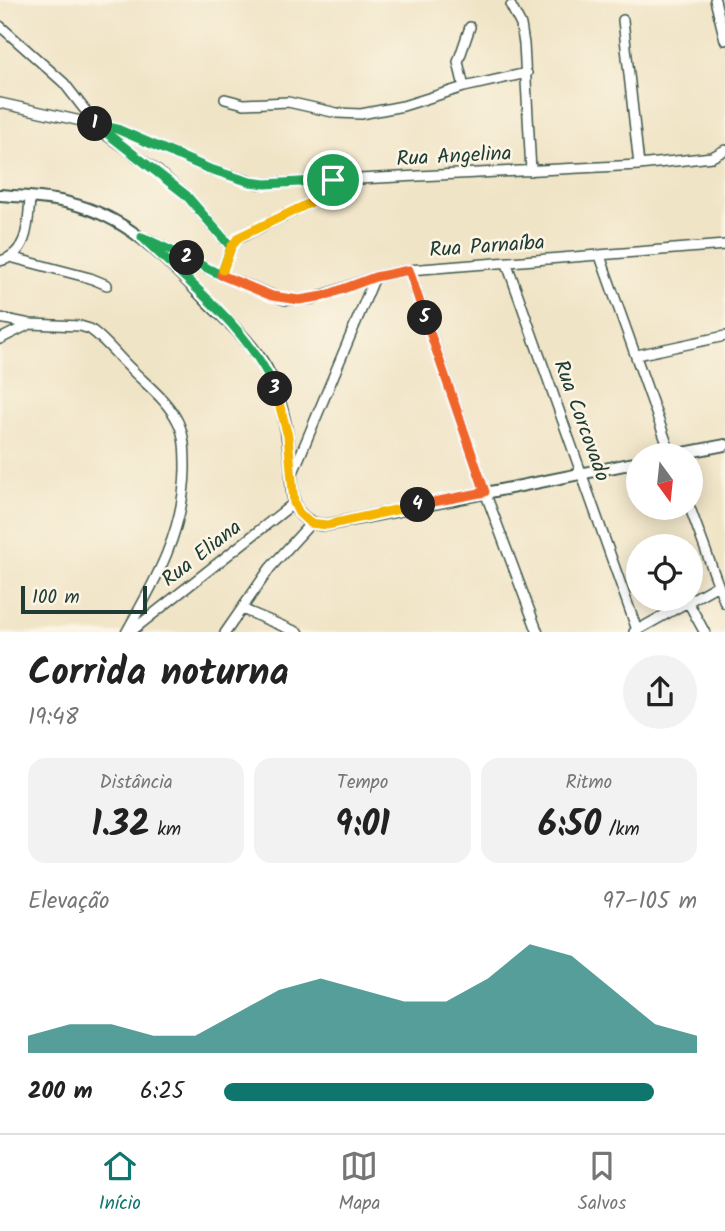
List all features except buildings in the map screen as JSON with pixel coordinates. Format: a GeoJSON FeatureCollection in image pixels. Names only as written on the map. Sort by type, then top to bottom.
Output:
{"type":"FeatureCollection","features":[{"type":"Feature","properties":{"kind":"street"},"geometry":{"type":"LineString","coordinates":[[715,0],[725,40]]}},
{"type":"Feature","properties":{"kind":"street"},"geometry":{"type":"LineString","coordinates":[[511,6],[523,34],[531,171]]}},
{"type":"Feature","properties":{"kind":"street"},"geometry":{"type":"LineString","coordinates":[[623,20],[639,166]]}},
{"type":"Feature","properties":{"kind":"street"},"geometry":{"type":"LineString","coordinates":[[0,26],[64,83],[102,132],[159,172],[186,195],[231,247]]}},
{"type":"Feature","properties":{"kind":"street"},"geometry":{"type":"LineString","coordinates":[[464,87],[458,62],[470,27]]}},
{"type":"Feature","properties":{"kind":"street"},"geometry":{"type":"LineString","coordinates":[[225,99],[244,104],[288,102],[337,113],[360,114],[403,106],[464,87],[527,73]]}},
{"type":"Feature","properties":{"kind":"street","name":"Rua Angelina"},"geometry":{"type":"LineString","coordinates":[[0,103],[117,129],[187,159],[258,184],[639,166],[705,158],[725,150]]}},
{"type":"Feature","properties":{"kind":"street"},"geometry":{"type":"LineString","coordinates":[[221,275],[231,247],[245,233],[319,197],[333,180]]}},
{"type":"Feature","properties":{"kind":"street"},"geometry":{"type":"LineString","coordinates":[[0,195],[66,202],[100,213],[142,237],[229,322],[258,355],[275,388],[281,407],[294,503],[299,513],[310,523],[327,525],[626,464]]}},
{"type":"Feature","properties":{"kind":"street"},"geometry":{"type":"LineString","coordinates":[[0,261],[18,251],[26,233],[30,198]]}},
{"type":"Feature","properties":{"kind":"street","name":"Rua Parnaíba"},"geometry":{"type":"LineString","coordinates":[[142,237],[272,296],[299,300],[324,296],[375,277],[409,270],[725,245]]}},
{"type":"Feature","properties":{"kind":"street"},"geometry":{"type":"LineString","coordinates":[[600,256],[668,443]]}},
{"type":"Feature","properties":{"kind":"street"},"geometry":{"type":"LineString","coordinates":[[10,257],[107,285]]}},
{"type":"Feature","properties":{"kind":"street","name":"Rua Corcovado"},"geometry":{"type":"LineString","coordinates":[[507,264],[635,631]]}},
{"type":"Feature","properties":{"kind":"street"},"geometry":{"type":"LineString","coordinates":[[409,270],[485,492],[538,632]]}},
{"type":"Feature","properties":{"kind":"street"},"geometry":{"type":"LineString","coordinates":[[292,475],[375,277]]}},
{"type":"Feature","properties":{"kind":"street"},"geometry":{"type":"LineString","coordinates":[[0,318],[30,324],[80,326],[95,333],[162,400],[178,422],[185,458],[177,530],[162,568],[127,632]]}},
{"type":"Feature","properties":{"kind":"street"},"geometry":{"type":"LineString","coordinates":[[0,339],[30,324]]}},
{"type":"Feature","properties":{"kind":"street"},"geometry":{"type":"LineString","coordinates":[[637,355],[725,336]]}},
{"type":"Feature","properties":{"kind":"street"},"geometry":{"type":"LineString","coordinates":[[704,449],[725,445]]}},
{"type":"Feature","properties":{"kind":"street","name":"Rua Eliana"},"geometry":{"type":"LineString","coordinates":[[127,632],[294,503]]}},
{"type":"Feature","properties":{"kind":"street"},"geometry":{"type":"LineString","coordinates":[[695,520],[725,603]]}},
{"type":"Feature","properties":{"kind":"street"},"geometry":{"type":"LineString","coordinates":[[225,632],[270,568],[310,523]]}},
{"type":"Feature","properties":{"kind":"street"},"geometry":{"type":"LineString","coordinates":[[703,594],[719,585]]}},
{"type":"Feature","properties":{"kind":"street"},"geometry":{"type":"LineString","coordinates":[[242,609],[299,632]]}},
{"type":"Feature","properties":{"kind":"street"},"geometry":{"type":"LineString","coordinates":[[635,631],[672,611]]}},
{"type":"Feature","properties":{"kind":"street"},"geometry":{"type":"LineString","coordinates":[[693,611],[705,632]]}},
{"type":"Feature","properties":{"kind":"route"},"geometry":{"type":"LineString","coordinates":[[333,180],[258,184],[207,168],[117,129],[94,123],[102,132],[159,172],[186,195],[231,247],[221,275],[142,237],[249,342],[267,370],[285,421],[294,503],[310,523],[327,525],[485,492],[409,270],[375,277],[324,296],[299,300],[272,296],[221,275],[228,253],[231,247],[234,242],[239,237],[312,202],[333,180]]}}]}
